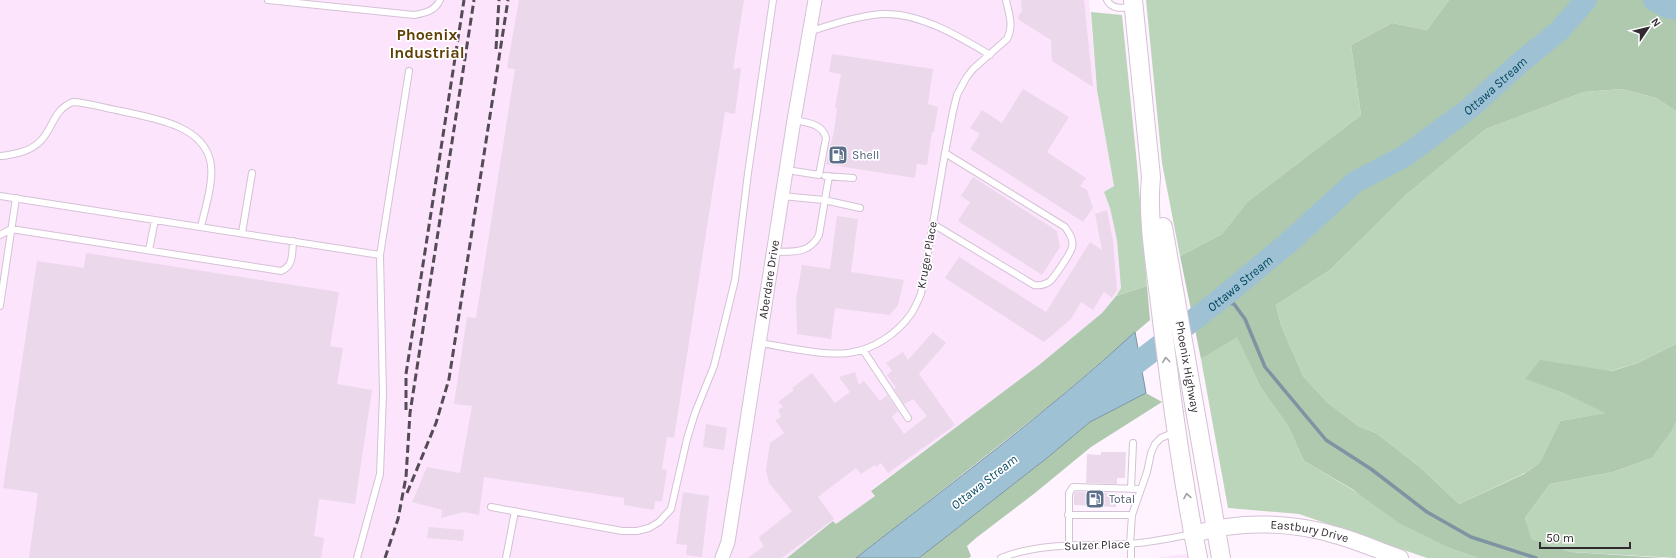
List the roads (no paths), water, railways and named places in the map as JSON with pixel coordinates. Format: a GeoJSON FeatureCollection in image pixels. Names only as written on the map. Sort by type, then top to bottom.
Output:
{"type":"FeatureCollection","features":[{"type":"Feature","properties":{"kind":"main road","name":"Phoenix Highway"},"geometry":{"type":"LineString","coordinates":[[1133,3],[1151,178],[1157,193],[1166,285],[1171,399],[1198,558]]}},
{"type":"Feature","properties":{"kind":"main road","name":"Phoenix Highway"},"geometry":{"type":"LineString","coordinates":[[1166,285],[1189,372],[1221,558]]}},
{"type":"Feature","properties":{"kind":"street","name":"Aberdare Drive"},"geometry":{"type":"LineString","coordinates":[[722,558],[728,542],[794,120],[811,31],[815,0]]}},
{"type":"Feature","properties":{"kind":"street","name":"Eastbury Drive"},"geometry":{"type":"LineString","coordinates":[[1194,534],[1216,528],[1244,524],[1311,529],[1340,536],[1400,558]]}},
{"type":"Feature","properties":{"kind":"lane"},"geometry":{"type":"LineString","coordinates":[[268,0],[414,15],[428,12],[438,5],[440,0]]}},
{"type":"Feature","properties":{"kind":"lane"},"geometry":{"type":"LineString","coordinates":[[491,507],[515,510],[622,531],[637,531],[649,528],[659,522],[671,508],[686,439],[714,366],[735,280],[748,173],[773,0]]}},
{"type":"Feature","properties":{"kind":"lane","name":"Kruger Place"},"geometry":{"type":"LineString","coordinates":[[760,343],[826,352],[847,353],[863,350],[880,343],[896,331],[912,313],[920,294],[957,95],[966,78],[1007,39],[1012,25],[1006,0]]}},
{"type":"Feature","properties":{"kind":"lane"},"geometry":{"type":"LineString","coordinates":[[1107,0],[1109,3],[1118,8],[1133,3]]}},
{"type":"Feature","properties":{"kind":"lane"},"geometry":{"type":"LineString","coordinates":[[811,31],[861,17],[884,14],[910,17],[956,35],[990,55]]}},
{"type":"Feature","properties":{"kind":"lane"},"geometry":{"type":"LineString","coordinates":[[357,558],[380,474],[383,394],[380,255],[408,71]]}},
{"type":"Feature","properties":{"kind":"lane"},"geometry":{"type":"LineString","coordinates":[[0,156],[27,151],[40,143],[49,130],[58,111],[66,104],[72,102],[163,120],[195,136],[205,148],[210,160],[211,178],[201,227]]}},
{"type":"Feature","properties":{"kind":"lane"},"geometry":{"type":"LineString","coordinates":[[794,120],[819,126],[825,133],[826,138],[819,175]]}},
{"type":"Feature","properties":{"kind":"lane"},"geometry":{"type":"LineString","coordinates":[[933,224],[1034,286],[1041,286],[1051,280],[1072,249],[1073,242],[1065,227],[945,153]]}},
{"type":"Feature","properties":{"kind":"lane"},"geometry":{"type":"LineString","coordinates":[[787,170],[853,178]]}},
{"type":"Feature","properties":{"kind":"lane"},"geometry":{"type":"LineString","coordinates":[[242,233],[252,173]]}},
{"type":"Feature","properties":{"kind":"lane"},"geometry":{"type":"LineString","coordinates":[[773,252],[802,250],[810,247],[815,242],[819,235],[829,176]]}},
{"type":"Feature","properties":{"kind":"lane"},"geometry":{"type":"LineString","coordinates":[[0,196],[380,255]]}},
{"type":"Feature","properties":{"kind":"lane"},"geometry":{"type":"LineString","coordinates":[[782,196],[824,200],[860,208]]}},
{"type":"Feature","properties":{"kind":"lane"},"geometry":{"type":"LineString","coordinates":[[0,306],[16,198]]}},
{"type":"Feature","properties":{"kind":"lane"},"geometry":{"type":"LineString","coordinates":[[149,250],[155,220]]}},
{"type":"Feature","properties":{"kind":"lane"},"geometry":{"type":"LineString","coordinates":[[0,235],[11,229],[281,271],[286,269],[291,264],[293,241]]}},
{"type":"Feature","properties":{"kind":"lane"},"geometry":{"type":"LineString","coordinates":[[863,350],[908,418]]}},
{"type":"Feature","properties":{"kind":"lane"},"geometry":{"type":"LineString","coordinates":[[1131,558],[1130,544],[1132,515],[1155,444],[1160,438],[1176,431]]}},
{"type":"Feature","properties":{"kind":"lane"},"geometry":{"type":"LineString","coordinates":[[1131,489],[1133,443]]}},
{"type":"Feature","properties":{"kind":"lane"},"geometry":{"type":"LineString","coordinates":[[1069,546],[1069,493],[1073,488],[1077,486],[1141,489]]}},
{"type":"Feature","properties":{"kind":"lane"},"geometry":{"type":"LineString","coordinates":[[506,558],[515,510]]}},
{"type":"Feature","properties":{"kind":"lane"},"geometry":{"type":"LineString","coordinates":[[1068,516],[1132,515]]}},
{"type":"Feature","properties":{"kind":"lane","name":"Sulzer Place"},"geometry":{"type":"LineString","coordinates":[[1001,558],[1016,552],[1043,547],[1130,544],[1194,534]]}},
{"type":"Feature","properties":{"kind":"water"},"geometry":{"type":"Polygon","coordinates":[[[1135,332],[1146,393],[1090,422],[1047,458],[919,558],[856,558],[1033,420],[1135,332]]]}},
{"type":"Feature","properties":{"kind":"waterway","name":"Ottawa Stream"},"geometry":{"type":"LineString","coordinates":[[1117,378],[1217,302],[1288,243],[1355,182],[1405,156],[1470,108],[1521,62],[1559,31],[1586,0]]}},
{"type":"Feature","properties":{"kind":"waterway"},"geometry":{"type":"LineString","coordinates":[[1654,0],[1667,7],[1676,9]]}},
{"type":"Feature","properties":{"kind":"waterway"},"geometry":{"type":"LineString","coordinates":[[1217,302],[1234,304],[1245,319],[1265,367],[1326,440],[1371,469],[1427,512],[1471,537],[1536,558]]}},
{"type":"Feature","properties":{"kind":"railway"},"geometry":{"type":"LineString","coordinates":[[406,410],[406,374],[464,0]]}},
{"type":"Feature","properties":{"kind":"railway"},"geometry":{"type":"LineString","coordinates":[[385,558],[398,519],[406,477],[410,413],[474,0]]}},
{"type":"Feature","properties":{"kind":"railway"},"geometry":{"type":"LineString","coordinates":[[496,49],[499,0]]}},
{"type":"Feature","properties":{"kind":"railway"},"geometry":{"type":"LineString","coordinates":[[407,493],[436,423],[449,379],[508,0]]}},
{"type":"Feature","properties":{"kind":"place","name":"Shell"},"geometry":{"type":"Point","coordinates":[838,155]}},
{"type":"Feature","properties":{"kind":"place","name":"Total"},"geometry":{"type":"Point","coordinates":[1095,499]}},
{"type":"Feature","properties":{"kind":"district","name":"Phoenix Industrial"},"geometry":{"type":"Point","coordinates":[427,43]}}]}
